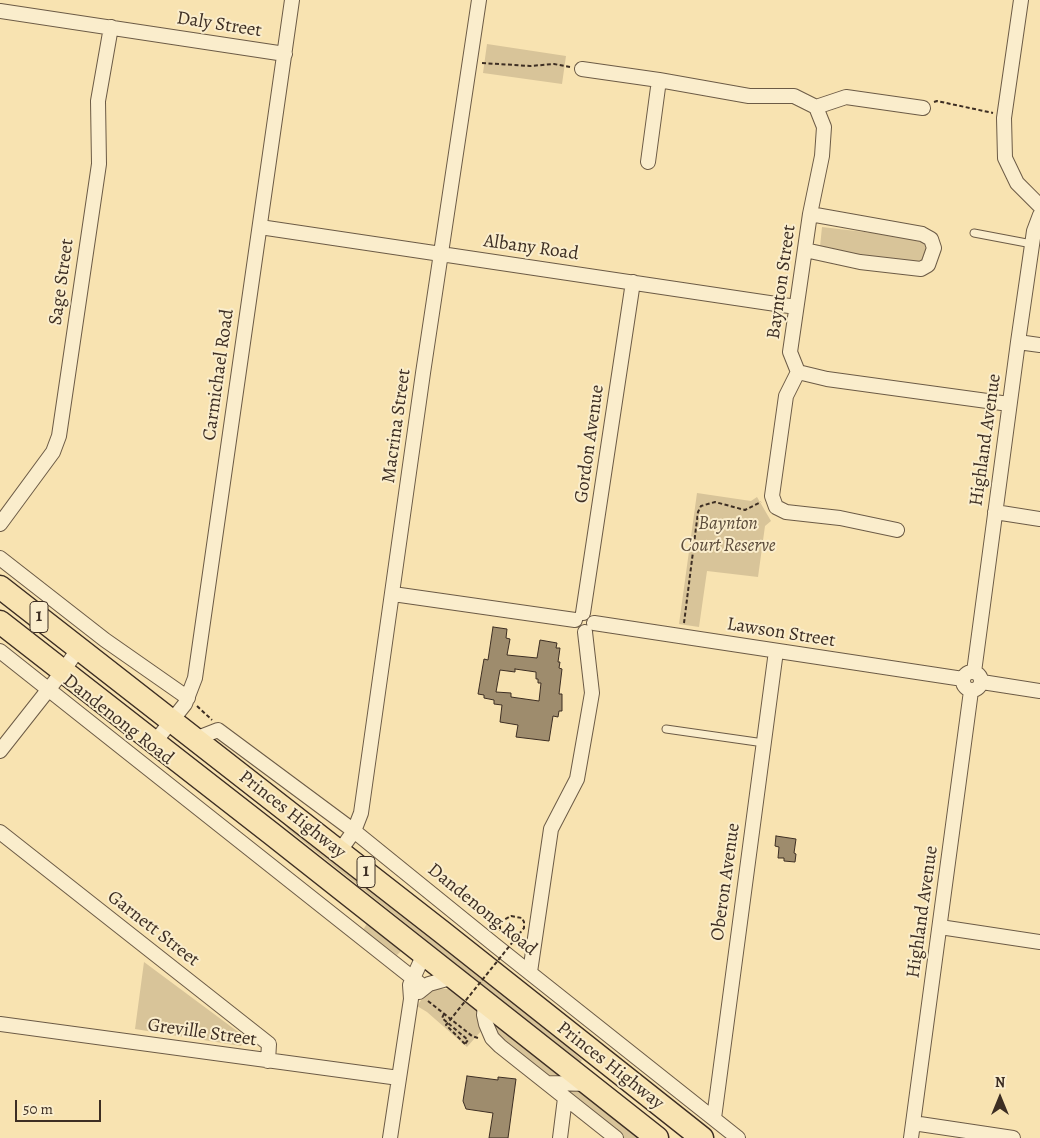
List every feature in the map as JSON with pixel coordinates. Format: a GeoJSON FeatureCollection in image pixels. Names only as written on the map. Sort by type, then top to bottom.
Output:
{"type":"FeatureCollection","features":[{"type":"Feature","properties":{"kind":"highway","name":"Princes Highway"},"geometry":{"type":"LineString","coordinates":[[0,587],[340,852],[695,1136]]}},
{"type":"Feature","properties":{"kind":"highway","name":"Princes Highway"},"geometry":{"type":"LineString","coordinates":[[0,622],[657,1138]]}},
{"type":"Feature","properties":{"kind":"street","name":"Carmichael Road"},"geometry":{"type":"LineString","coordinates":[[154,743],[188,698],[195,678],[292,0]]}},
{"type":"Feature","properties":{"kind":"street","name":"Macrina Street"},"geometry":{"type":"LineString","coordinates":[[340,852],[354,831],[361,813],[423,373],[479,0]]}},
{"type":"Feature","properties":{"kind":"street"},"geometry":{"type":"LineString","coordinates":[[1021,0],[1004,118],[1005,158],[1017,183],[1040,206]]}},
{"type":"Feature","properties":{"kind":"street","name":"Daly Street"},"geometry":{"type":"LineString","coordinates":[[4,7],[110,27],[285,54]]}},
{"type":"Feature","properties":{"kind":"street","name":"Sage Street"},"geometry":{"type":"LineString","coordinates":[[0,524],[54,452],[59,436],[99,164],[98,101],[110,27]]}},
{"type":"Feature","properties":{"kind":"street"},"geometry":{"type":"LineString","coordinates":[[582,69],[749,96],[794,96],[816,107],[846,97],[923,108]]}},
{"type":"Feature","properties":{"kind":"street"},"geometry":{"type":"LineString","coordinates":[[648,162],[659,80]]}},
{"type":"Feature","properties":{"kind":"street","name":"Baynton Street"},"geometry":{"type":"LineString","coordinates":[[798,372],[790,352],[810,214],[822,156],[824,127],[816,107]]}},
{"type":"Feature","properties":{"kind":"street"},"geometry":{"type":"LineString","coordinates":[[805,250],[860,262],[921,269],[928,265],[934,248],[931,240],[922,234],[810,214]]}},
{"type":"Feature","properties":{"kind":"street","name":"Highland Avenue"},"geometry":{"type":"LineString","coordinates":[[911,1138],[1018,342],[1034,230],[1040,214]]}},
{"type":"Feature","properties":{"kind":"street","name":"Albany Road"},"geometry":{"type":"LineString","coordinates":[[260,227],[796,306]]}},
{"type":"Feature","properties":{"kind":"street","name":"Gordon Avenue"},"geometry":{"type":"LineString","coordinates":[[579,616],[632,282]]}},
{"type":"Feature","properties":{"kind":"street"},"geometry":{"type":"LineString","coordinates":[[1018,342],[1040,345]]}},
{"type":"Feature","properties":{"kind":"street"},"geometry":{"type":"LineString","coordinates":[[897,530],[840,518],[786,512],[776,507],[772,496],[786,396],[798,372],[827,379],[1010,404]]}},
{"type":"Feature","properties":{"kind":"street"},"geometry":{"type":"LineString","coordinates":[[995,512],[1040,519]]}},
{"type":"Feature","properties":{"kind":"street"},"geometry":{"type":"LineString","coordinates":[[0,558],[105,640],[188,698]]}},
{"type":"Feature","properties":{"kind":"street"},"geometry":{"type":"LineString","coordinates":[[393,594],[579,616],[577,629],[590,627],[592,693],[587,722],[577,779],[551,828],[530,972]]}},
{"type":"Feature","properties":{"kind":"street","name":"Lawson Street"},"geometry":{"type":"LineString","coordinates":[[590,627],[776,651],[1040,691]]}},
{"type":"Feature","properties":{"kind":"street"},"geometry":{"type":"LineString","coordinates":[[0,751],[63,671],[78,648]]}},
{"type":"Feature","properties":{"kind":"street","name":"Dandenong Road"},"geometry":{"type":"LineString","coordinates":[[0,651],[412,978],[425,993]]}},
{"type":"Feature","properties":{"kind":"street","name":"Oberon Avenue"},"geometry":{"type":"LineString","coordinates":[[714,1118],[776,651]]}},
{"type":"Feature","properties":{"kind":"street","name":"Dandenong Road"},"geometry":{"type":"LineString","coordinates":[[195,739],[218,730],[354,831],[738,1138]]}},
{"type":"Feature","properties":{"kind":"street","name":"Garnett Street"},"geometry":{"type":"LineString","coordinates":[[0,832],[269,1044],[268,1061]]}},
{"type":"Feature","properties":{"kind":"street"},"geometry":{"type":"LineString","coordinates":[[940,927],[1040,942]]}},
{"type":"Feature","properties":{"kind":"street"},"geometry":{"type":"LineString","coordinates":[[390,1138],[411,999],[409,990],[412,978],[424,954]]}},
{"type":"Feature","properties":{"kind":"street"},"geometry":{"type":"LineString","coordinates":[[411,999],[454,977]]}},
{"type":"Feature","properties":{"kind":"street"},"geometry":{"type":"LineString","coordinates":[[485,1002],[484,1014],[492,1038],[616,1138]]}},
{"type":"Feature","properties":{"kind":"street","name":"Greville Street"},"geometry":{"type":"LineString","coordinates":[[0,1024],[399,1078]]}},
{"type":"Feature","properties":{"kind":"street"},"geometry":{"type":"LineString","coordinates":[[548,1083],[590,1084]]}},
{"type":"Feature","properties":{"kind":"street"},"geometry":{"type":"LineString","coordinates":[[560,1138],[565,1098]]}},
{"type":"Feature","properties":{"kind":"street"},"geometry":{"type":"LineString","coordinates":[[913,1123],[1013,1138]]}},
{"type":"Feature","properties":{"kind":"lane"},"geometry":{"type":"LineString","coordinates":[[974,233],[1032,244]]}},
{"type":"Feature","properties":{"kind":"lane"},"geometry":{"type":"LineString","coordinates":[[666,729],[764,743]]}},
{"type":"Feature","properties":{"kind":"path"},"geometry":{"type":"LineString","coordinates":[[470,62],[530,66],[554,64],[582,69]]}},
{"type":"Feature","properties":{"kind":"path"},"geometry":{"type":"LineString","coordinates":[[923,108],[936,102],[993,113],[995,101],[1006,103]]}},
{"type":"Feature","properties":{"kind":"path"},"geometry":{"type":"LineString","coordinates":[[683,627],[698,512],[701,506],[716,502],[745,510],[772,496]]}},
{"type":"Feature","properties":{"kind":"path"},"geometry":{"type":"LineString","coordinates":[[188,698],[210,717],[218,730]]}},
{"type":"Feature","properties":{"kind":"path"},"geometry":{"type":"LineString","coordinates":[[444,1014],[442,1018],[468,1040],[465,1044],[446,1025],[524,928],[524,922],[522,918],[511,916],[500,922],[500,930]]}},
{"type":"Feature","properties":{"kind":"path"},"geometry":{"type":"LineString","coordinates":[[425,993],[444,1014],[472,1036]]}},
{"type":"Feature","properties":{"kind":"green space"},"geometry":{"type":"Polygon","coordinates":[[[487,44],[566,56],[562,84],[483,73],[487,44]]]}},
{"type":"Feature","properties":{"kind":"green space"},"geometry":{"type":"Polygon","coordinates":[[[822,227],[915,238],[926,242],[930,250],[927,259],[919,264],[846,255],[820,247],[822,227]]]}},
{"type":"Feature","properties":{"kind":"green space","name":"Baynton Court Reserve"},"geometry":{"type":"Polygon","coordinates":[[[697,493],[751,501],[757,497],[771,521],[765,526],[758,577],[707,571],[699,627],[679,624],[697,493]]]}},
{"type":"Feature","properties":{"kind":"green space"},"geometry":{"type":"Polygon","coordinates":[[[270,809],[544,1025],[582,1060],[580,1063],[289,830],[270,809]]]}},
{"type":"Feature","properties":{"kind":"green space"},"geometry":{"type":"Polygon","coordinates":[[[368,922],[402,950],[397,955],[363,930],[368,922]]]}},
{"type":"Feature","properties":{"kind":"green space"},"geometry":{"type":"Polygon","coordinates":[[[144,962],[245,1037],[241,1046],[135,1029],[144,962]]]}},
{"type":"Feature","properties":{"kind":"green space"},"geometry":{"type":"Polygon","coordinates":[[[436,989],[449,989],[460,994],[475,1007],[482,1030],[467,1047],[427,1012],[417,1006],[426,993],[436,989]]]}},
{"type":"Feature","properties":{"kind":"green space"},"geometry":{"type":"Polygon","coordinates":[[[492,1020],[559,1072],[559,1076],[548,1075],[496,1035],[492,1020]]]}},
{"type":"Feature","properties":{"kind":"green space"},"geometry":{"type":"Polygon","coordinates":[[[562,1087],[579,1089],[641,1138],[624,1138],[562,1087]]]}},
{"type":"Feature","properties":{"kind":"building"},"geometry":{"type":"Polygon","coordinates":[[[493,627],[507,629],[506,638],[510,639],[507,655],[537,658],[540,640],[557,643],[556,648],[560,648],[559,668],[562,669],[559,694],[562,694],[562,711],[559,711],[558,717],[553,716],[549,741],[516,737],[518,725],[500,722],[502,705],[494,704],[494,700],[484,698],[484,695],[478,694],[484,659],[488,660],[493,627]],[[515,669],[515,672],[500,670],[496,692],[511,693],[511,697],[539,701],[541,683],[538,683],[538,679],[536,679],[536,672],[515,669]]]}},
{"type":"Feature","properties":{"kind":"building"},"geometry":{"type":"Polygon","coordinates":[[[776,836],[796,839],[795,862],[784,861],[784,858],[778,858],[779,847],[775,846],[776,836]]]}},
{"type":"Feature","properties":{"kind":"building"},"geometry":{"type":"Polygon","coordinates":[[[467,1076],[498,1080],[498,1077],[516,1079],[508,1138],[489,1138],[493,1113],[466,1109],[463,1101],[467,1076]]]}}]}
